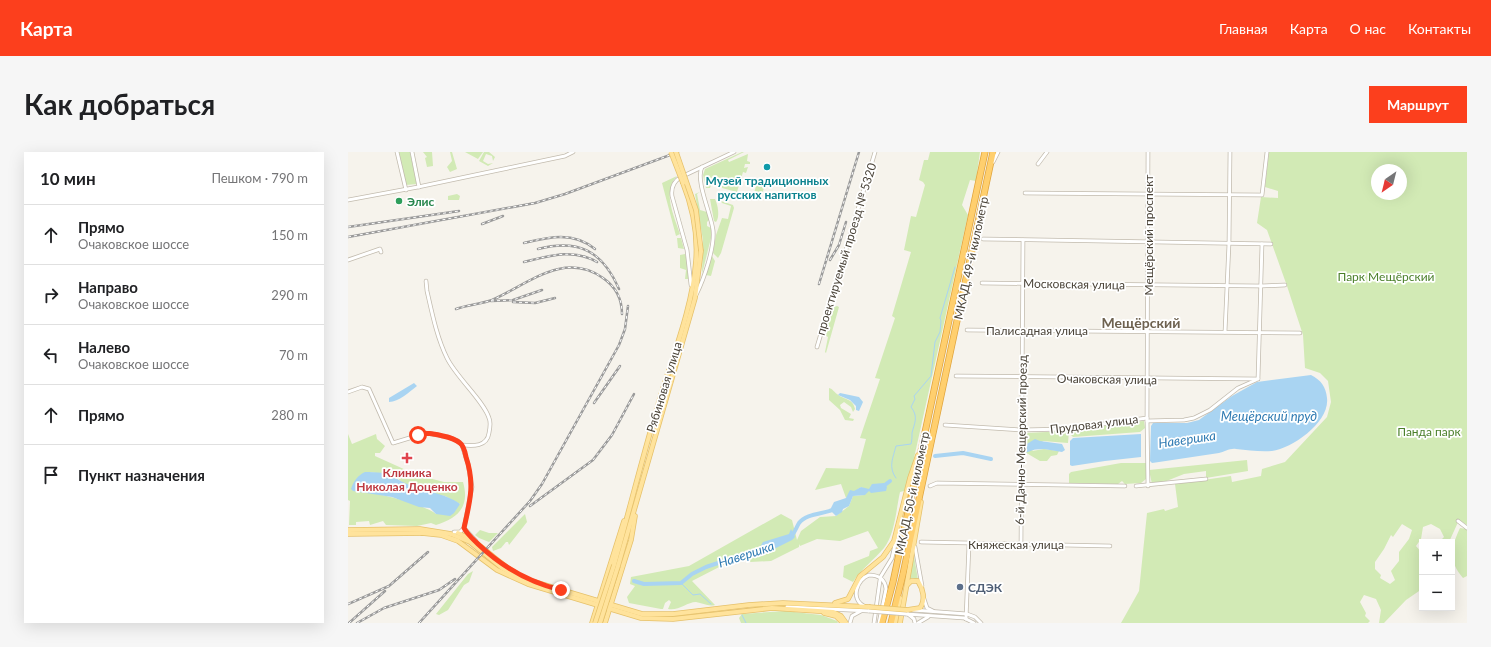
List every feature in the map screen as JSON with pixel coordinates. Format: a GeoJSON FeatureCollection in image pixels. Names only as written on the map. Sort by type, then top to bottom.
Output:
{"type":"FeatureCollection","features":[{"type":"Feature","properties":{"kind":"highway","name":"МКАД, 49-й километр"},"geometry":{"type":"LineString","coordinates":[[940,362],[985,152]]}},
{"type":"Feature","properties":{"kind":"highway","name":"МКАД, 49-й километр"},"geometry":{"type":"LineString","coordinates":[[948,363],[993,152]]}},
{"type":"Feature","properties":{"kind":"highway","name":"МКАД, 50-й километр"},"geometry":{"type":"LineString","coordinates":[[882,623],[893,582],[940,362]]}},
{"type":"Feature","properties":{"kind":"highway","name":"МКАД, 50-й километр"},"geometry":{"type":"LineString","coordinates":[[891,623],[903,574],[948,363]]}},
{"type":"Feature","properties":{"kind":"main road"},"geometry":{"type":"LineString","coordinates":[[671,152],[689,201],[695,227],[698,251],[691,289]]}},
{"type":"Feature","properties":{"kind":"main road"},"geometry":{"type":"LineString","coordinates":[[676,152],[696,210],[698,251],[695,298]]}},
{"type":"Feature","properties":{"kind":"main road","name":"Рябиновая улица"},"geometry":{"type":"LineString","coordinates":[[595,623],[616,565],[630,504],[691,289]]}},
{"type":"Feature","properties":{"kind":"main road","name":"Рябиновая улица"},"geometry":{"type":"LineString","coordinates":[[600,623],[695,298]]}},
{"type":"Feature","properties":{"kind":"main road"},"geometry":{"type":"LineString","coordinates":[[610,608],[658,615],[749,605],[820,604],[840,602],[848,598],[860,576],[888,552],[899,528],[910,478],[924,436]]}},
{"type":"Feature","properties":{"kind":"main road"},"geometry":{"type":"LineString","coordinates":[[900,623],[914,545],[924,474]]}},
{"type":"Feature","properties":{"kind":"main road"},"geometry":{"type":"LineString","coordinates":[[605,622],[630,540],[636,502]]}},
{"type":"Feature","properties":{"kind":"main road"},"geometry":{"type":"LineString","coordinates":[[592,623],[630,504]]}},
{"type":"Feature","properties":{"kind":"main road"},"geometry":{"type":"LineString","coordinates":[[421,531],[435,528],[454,532],[467,537],[513,571],[553,588],[641,618],[658,619],[772,608],[832,612],[841,616],[846,623]]}},
{"type":"Feature","properties":{"kind":"main road"},"geometry":{"type":"LineString","coordinates":[[348,530],[421,531],[441,535],[458,541],[471,549],[493,567],[520,581],[598,604]]}},
{"type":"Feature","properties":{"kind":"main road"},"geometry":{"type":"LineString","coordinates":[[348,534],[438,530],[460,537],[474,545],[508,572],[528,581],[553,588]]}},
{"type":"Feature","properties":{"kind":"main road"},"geometry":{"type":"LineString","coordinates":[[895,623],[903,574]]}},
{"type":"Feature","properties":{"kind":"main road"},"geometry":{"type":"LineString","coordinates":[[820,604],[908,611],[920,608],[924,599],[922,588],[918,581],[914,580],[910,582],[906,588]]}},
{"type":"Feature","properties":{"kind":"main road"},"geometry":{"type":"LineString","coordinates":[[808,610],[836,616],[843,623]]}},
{"type":"Feature","properties":{"kind":"street"},"geometry":{"type":"LineString","coordinates":[[397,152],[406,190]]}},
{"type":"Feature","properties":{"kind":"street"},"geometry":{"type":"LineString","coordinates":[[412,152],[419,187]]}},
{"type":"Feature","properties":{"kind":"street"},"geometry":{"type":"LineString","coordinates":[[348,200],[406,190],[565,156],[573,152]]}},
{"type":"Feature","properties":{"kind":"street","name":"Рябиновая улица"},"geometry":{"type":"LineString","coordinates":[[691,289],[690,267],[672,192],[676,180],[704,165],[734,152]]}},
{"type":"Feature","properties":{"kind":"street","name":"проектируемый проезд № 5320"},"geometry":{"type":"LineString","coordinates":[[817,347],[875,152]]}},
{"type":"Feature","properties":{"kind":"street"},"geometry":{"type":"LineString","coordinates":[[982,152],[982,165]]}},
{"type":"Feature","properties":{"kind":"street"},"geometry":{"type":"LineString","coordinates":[[990,168],[998,152]]}},
{"type":"Feature","properties":{"kind":"street"},"geometry":{"type":"LineString","coordinates":[[1038,164],[1047,152]]}},
{"type":"Feature","properties":{"kind":"street","name":"Мещёрский проспект"},"geometry":{"type":"LineString","coordinates":[[1148,152],[1148,486]]}},
{"type":"Feature","properties":{"kind":"street"},"geometry":{"type":"LineString","coordinates":[[1225,332],[1229,243],[1230,152]]}},
{"type":"Feature","properties":{"kind":"street"},"geometry":{"type":"LineString","coordinates":[[1025,193],[1262,195],[1267,152]]}},
{"type":"Feature","properties":{"kind":"street"},"geometry":{"type":"LineString","coordinates":[[700,176],[700,171],[704,165]]}},
{"type":"Feature","properties":{"kind":"street"},"geometry":{"type":"LineString","coordinates":[[691,172],[697,172],[700,176]]}},
{"type":"Feature","properties":{"kind":"street","name":"Рябиновая улица"},"geometry":{"type":"LineString","coordinates":[[695,298],[703,276],[713,235],[700,176]]}},
{"type":"Feature","properties":{"kind":"street"},"geometry":{"type":"LineString","coordinates":[[983,239],[1271,244]]}},
{"type":"Feature","properties":{"kind":"street","name":"6-й Дачно-Мещерский проезд"},"geometry":{"type":"LineString","coordinates":[[1021,544],[1023,240]]}},
{"type":"Feature","properties":{"kind":"street"},"geometry":{"type":"LineString","coordinates":[[1258,379],[1258,333],[1262,244]]}},
{"type":"Feature","properties":{"kind":"street"},"geometry":{"type":"LineString","coordinates":[[348,260],[380,249],[381,252]]}},
{"type":"Feature","properties":{"kind":"street"},"geometry":{"type":"LineString","coordinates":[[426,281],[428,296],[445,354],[484,409],[490,420],[489,433],[486,441],[478,445],[462,445]]}},
{"type":"Feature","properties":{"kind":"street","name":"Московская улица"},"geometry":{"type":"LineString","coordinates":[[982,283],[1227,286],[1285,284]]}},
{"type":"Feature","properties":{"kind":"street","name":"Палисадная улица"},"geometry":{"type":"LineString","coordinates":[[967,330],[1300,333]]}},
{"type":"Feature","properties":{"kind":"street","name":"Очаковская улица"},"geometry":{"type":"LineString","coordinates":[[956,376],[1022,378],[1258,379]]}},
{"type":"Feature","properties":{"kind":"street","name":"Прудовая улица"},"geometry":{"type":"LineString","coordinates":[[945,425],[1021,430],[1066,429],[1147,419],[1184,420],[1194,418],[1210,410],[1238,388],[1258,379]]}},
{"type":"Feature","properties":{"kind":"street"},"geometry":{"type":"LineString","coordinates":[[348,392],[363,387],[369,389],[393,443],[426,433],[448,437],[458,441],[462,445],[468,464],[472,488],[464,528],[460,532],[454,532]]}},
{"type":"Feature","properties":{"kind":"street"},"geometry":{"type":"LineString","coordinates":[[1136,486],[1206,479]]}},
{"type":"Feature","properties":{"kind":"street"},"geometry":{"type":"LineString","coordinates":[[930,486],[937,482],[1125,486]]}},
{"type":"Feature","properties":{"kind":"street"},"geometry":{"type":"LineString","coordinates":[[1458,521],[1467,528]]}},
{"type":"Feature","properties":{"kind":"street"},"geometry":{"type":"LineString","coordinates":[[464,528],[468,534],[484,549]]}},
{"type":"Feature","properties":{"kind":"street"},"geometry":{"type":"LineString","coordinates":[[881,576],[892,558],[899,528]]}},
{"type":"Feature","properties":{"kind":"street","name":"Княжеская улица"},"geometry":{"type":"LineString","coordinates":[[921,542],[1110,546]]}},
{"type":"Feature","properties":{"kind":"street"},"geometry":{"type":"LineString","coordinates":[[966,619],[969,544]]}},
{"type":"Feature","properties":{"kind":"street"},"geometry":{"type":"LineString","coordinates":[[914,545],[922,588]]}},
{"type":"Feature","properties":{"kind":"street"},"geometry":{"type":"LineString","coordinates":[[869,609],[858,602],[856,593],[862,580],[867,576],[875,576],[883,581],[886,589],[879,623]]}},
{"type":"Feature","properties":{"kind":"street"},"geometry":{"type":"LineString","coordinates":[[874,623],[880,580]]}},
{"type":"Feature","properties":{"kind":"street"},"geometry":{"type":"LineString","coordinates":[[602,590],[603,594],[607,597],[614,594]]}},
{"type":"Feature","properties":{"kind":"street"},"geometry":{"type":"LineString","coordinates":[[924,599],[927,608],[937,612]]}},
{"type":"Feature","properties":{"kind":"street"},"geometry":{"type":"LineString","coordinates":[[772,608],[813,607],[869,609]]}},
{"type":"Feature","properties":{"kind":"street"},"geometry":{"type":"LineString","coordinates":[[850,623],[851,618],[855,614],[869,609]]}},
{"type":"Feature","properties":{"kind":"street"},"geometry":{"type":"LineString","coordinates":[[908,611],[967,614],[975,617],[981,623]]}},
{"type":"Feature","properties":{"kind":"street"},"geometry":{"type":"LineString","coordinates":[[908,611],[933,616],[966,619],[974,623]]}},
{"type":"Feature","properties":{"kind":"street"},"geometry":{"type":"LineString","coordinates":[[908,611],[916,623],[925,617],[933,616]]}},
{"type":"Feature","properties":{"kind":"street"},"geometry":{"type":"LineString","coordinates":[[594,617],[597,614],[601,614],[605,616],[605,622]]}},
{"type":"Feature","properties":{"kind":"green space"},"geometry":{"type":"Polygon","coordinates":[[[399,152],[410,152],[417,184],[406,185],[399,152]]]}},
{"type":"Feature","properties":{"kind":"green space"},"geometry":{"type":"Polygon","coordinates":[[[423,152],[432,152],[433,166],[427,167],[425,158],[427,157],[423,152]]]}},
{"type":"Feature","properties":{"kind":"green space"},"geometry":{"type":"Polygon","coordinates":[[[450,152],[452,152],[457,169],[450,172],[447,167],[452,161],[450,152]]]}},
{"type":"Feature","properties":{"kind":"green space"},"geometry":{"type":"Polygon","coordinates":[[[465,152],[483,152],[478,159],[465,152]]]}},
{"type":"Feature","properties":{"kind":"green space"},"geometry":{"type":"Polygon","coordinates":[[[484,152],[489,152],[495,157],[493,161],[492,156],[486,154],[483,161],[488,164],[493,163],[488,166],[479,161],[484,152]]]}},
{"type":"Feature","properties":{"kind":"green space"},"geometry":{"type":"Polygon","coordinates":[[[744,152],[728,160],[729,162],[748,154],[747,161],[750,162],[750,164],[745,164],[744,168],[748,167],[746,173],[743,172],[737,192],[722,188],[722,185],[712,182],[710,188],[706,188],[703,175],[705,169],[744,152]]]}},
{"type":"Feature","properties":{"kind":"green space"},"geometry":{"type":"Polygon","coordinates":[[[930,152],[980,152],[976,181],[970,180],[962,205],[968,215],[912,467],[904,491],[900,492],[891,536],[884,548],[853,582],[843,577],[844,566],[869,556],[870,551],[878,548],[868,531],[840,541],[817,539],[800,546],[799,544],[799,547],[771,561],[750,562],[747,560],[727,563],[692,581],[715,605],[693,602],[679,608],[668,609],[671,602],[669,600],[665,603],[663,609],[661,609],[629,603],[627,597],[635,586],[630,584],[631,577],[689,566],[781,514],[792,520],[797,540],[801,531],[820,517],[836,516],[849,506],[853,496],[864,495],[867,491],[869,491],[861,487],[846,498],[841,484],[815,490],[826,468],[858,469],[866,439],[860,438],[880,379],[875,378],[895,318],[892,316],[911,252],[904,250],[911,216],[916,217],[925,185],[919,180],[924,160],[928,160],[930,152]]]}},
{"type":"Feature","properties":{"kind":"green space","name":"Парк Мещёрский"},"geometry":{"type":"Polygon","coordinates":[[[1269,152],[1467,152],[1467,525],[1459,520],[1450,539],[1442,539],[1444,537],[1440,529],[1431,524],[1423,527],[1421,539],[1419,539],[1416,546],[1419,550],[1419,591],[1406,600],[1384,623],[1379,623],[1381,610],[1376,599],[1364,595],[1360,602],[1366,613],[1365,616],[1370,621],[1368,623],[1121,623],[1139,591],[1147,513],[1164,509],[1165,511],[1178,507],[1175,484],[1231,476],[1232,482],[1261,476],[1262,469],[1285,462],[1327,417],[1331,402],[1328,381],[1320,373],[1305,368],[1303,335],[1287,286],[1267,230],[1257,223],[1261,197],[1278,198],[1278,191],[1265,187],[1269,152]],[[1402,524],[1393,537],[1391,535],[1375,562],[1375,569],[1381,575],[1380,578],[1390,584],[1395,580],[1391,571],[1399,561],[1399,552],[1409,539],[1412,530],[1402,524]]]}},
{"type":"Feature","properties":{"kind":"green space"},"geometry":{"type":"Polygon","coordinates":[[[677,176],[670,189],[672,212],[680,234],[676,236],[662,183],[677,176]]]}},
{"type":"Feature","properties":{"kind":"green space"},"geometry":{"type":"Polygon","coordinates":[[[757,183],[765,185],[762,194],[759,194],[758,197],[754,193],[757,183]]]}},
{"type":"Feature","properties":{"kind":"green space"},"geometry":{"type":"Polygon","coordinates":[[[700,192],[697,194],[700,210],[707,212],[709,220],[707,222],[707,226],[711,228],[712,234],[702,274],[703,240],[695,194],[700,192]]]}},
{"type":"Feature","properties":{"kind":"green space"},"geometry":{"type":"Polygon","coordinates":[[[457,194],[460,196],[459,200],[448,200],[448,196],[457,194]]]}},
{"type":"Feature","properties":{"kind":"green space"},"geometry":{"type":"Polygon","coordinates":[[[710,199],[715,199],[717,204],[718,214],[716,222],[714,221],[710,199]]]}},
{"type":"Feature","properties":{"kind":"green space"},"geometry":{"type":"Polygon","coordinates":[[[721,201],[733,205],[734,208],[721,253],[718,258],[713,253],[716,235],[722,218],[728,219],[731,206],[722,203],[721,201]]]}},
{"type":"Feature","properties":{"kind":"green space"},"geometry":{"type":"Polygon","coordinates":[[[677,238],[681,238],[684,249],[678,248],[677,238]]]}},
{"type":"Feature","properties":{"kind":"green space"},"geometry":{"type":"Polygon","coordinates":[[[685,254],[689,268],[689,279],[685,279],[686,270],[680,268],[680,255],[685,254]]]}},
{"type":"Feature","properties":{"kind":"green space"},"geometry":{"type":"Polygon","coordinates":[[[712,256],[715,261],[711,276],[706,275],[712,256]]]}},
{"type":"Feature","properties":{"kind":"green space"},"geometry":{"type":"Polygon","coordinates":[[[834,307],[839,307],[826,353],[828,337],[823,334],[834,307]]]}},
{"type":"Feature","properties":{"kind":"green space"},"geometry":{"type":"Polygon","coordinates":[[[829,388],[854,405],[855,409],[853,412],[851,407],[844,402],[840,405],[841,408],[851,414],[849,418],[854,419],[853,421],[845,420],[840,410],[829,400],[829,388]]]}},
{"type":"Feature","properties":{"kind":"green space"},"geometry":{"type":"Polygon","coordinates":[[[1144,421],[1145,428],[1140,432],[1073,437],[1071,435],[1074,430],[1111,424],[1115,426],[1119,423],[1144,421]]]}},
{"type":"Feature","properties":{"kind":"green space"},"geometry":{"type":"Polygon","coordinates":[[[1069,431],[1068,443],[1043,441],[1032,451],[1044,449],[1059,451],[1057,455],[1051,456],[1047,461],[1040,461],[1023,451],[1024,433],[1069,431]]]}},
{"type":"Feature","properties":{"kind":"green space"},"geometry":{"type":"Polygon","coordinates":[[[348,434],[352,444],[376,434],[377,439],[385,446],[380,453],[375,453],[375,456],[417,475],[444,482],[463,482],[465,490],[464,504],[461,510],[451,519],[436,525],[431,523],[417,526],[386,525],[383,521],[370,525],[369,521],[356,522],[356,525],[349,525],[350,501],[348,500],[348,434]],[[370,472],[374,493],[416,505],[436,514],[443,514],[460,504],[445,496],[433,494],[403,483],[395,476],[370,472]]]}},
{"type":"Feature","properties":{"kind":"green space"},"geometry":{"type":"Polygon","coordinates":[[[1247,460],[1248,471],[1206,478],[1206,471],[1184,474],[1164,482],[1152,484],[1149,470],[1247,460]]]}},
{"type":"Feature","properties":{"kind":"green space"},"geometry":{"type":"Polygon","coordinates":[[[1121,463],[1146,463],[1146,479],[1141,483],[1125,484],[1122,481],[1118,484],[1069,483],[1069,474],[1071,472],[1121,463]]]}},
{"type":"Feature","properties":{"kind":"green space"},"geometry":{"type":"Polygon","coordinates":[[[525,514],[527,522],[509,545],[508,542],[506,542],[501,548],[493,551],[492,547],[525,514]]]}},
{"type":"Feature","properties":{"kind":"green space"},"geometry":{"type":"Polygon","coordinates":[[[1460,528],[1467,529],[1467,576],[1463,578],[1455,566],[1455,541],[1460,528]]]}},
{"type":"Feature","properties":{"kind":"green space"},"geometry":{"type":"Polygon","coordinates":[[[480,530],[489,533],[498,533],[489,542],[475,535],[480,530]]]}},
{"type":"Feature","properties":{"kind":"green space"},"geometry":{"type":"Polygon","coordinates":[[[914,556],[918,580],[912,578],[909,580],[914,556]]]}},
{"type":"Feature","properties":{"kind":"green space"},"geometry":{"type":"Polygon","coordinates":[[[473,571],[469,582],[464,585],[448,610],[439,615],[436,614],[468,574],[473,571]]]}},
{"type":"Feature","properties":{"kind":"green space"},"geometry":{"type":"Polygon","coordinates":[[[785,611],[821,615],[837,621],[838,623],[741,623],[739,618],[742,614],[785,611]]]}},
{"type":"Feature","properties":{"kind":"water","name":"Мещёрский пруд"},"geometry":{"type":"Polygon","coordinates":[[[1311,375],[1318,379],[1324,387],[1327,398],[1326,407],[1323,416],[1316,425],[1290,445],[1272,451],[1234,449],[1219,453],[1152,463],[1150,461],[1151,426],[1153,423],[1187,423],[1199,420],[1232,396],[1257,382],[1311,375]]]}},
{"type":"Feature","properties":{"kind":"water"},"geometry":{"type":"Polygon","coordinates":[[[414,383],[417,386],[407,394],[400,399],[389,402],[389,398],[414,383]]]}},
{"type":"Feature","properties":{"kind":"water"},"geometry":{"type":"Polygon","coordinates":[[[840,393],[859,397],[863,402],[859,411],[856,410],[856,406],[850,400],[838,395],[840,393]]]}},
{"type":"Feature","properties":{"kind":"water"},"geometry":{"type":"Polygon","coordinates":[[[1141,434],[1141,457],[1072,466],[1070,465],[1070,441],[1073,438],[1141,434]]]}},
{"type":"Feature","properties":{"kind":"water"},"geometry":{"type":"Polygon","coordinates":[[[1035,439],[1062,444],[1065,450],[1062,452],[1044,449],[1028,450],[1025,445],[1035,439]]]}},
{"type":"Feature","properties":{"kind":"water"},"geometry":{"type":"Polygon","coordinates":[[[365,472],[389,475],[411,486],[448,497],[460,504],[450,516],[436,514],[430,508],[419,507],[392,497],[353,491],[351,489],[354,481],[365,472]]]}},
{"type":"Feature","properties":{"kind":"water"},"geometry":{"type":"Polygon","coordinates":[[[884,483],[887,487],[886,491],[871,493],[869,491],[865,495],[853,496],[849,506],[843,509],[842,512],[836,516],[830,510],[834,502],[846,498],[850,490],[854,491],[861,487],[869,489],[872,484],[884,483]]]}},
{"type":"Feature","properties":{"kind":"water"},"geometry":{"type":"Polygon","coordinates":[[[791,529],[795,537],[792,540],[764,554],[760,547],[763,542],[789,534],[791,529]]]}},
{"type":"Feature","properties":{"kind":"waterway"},"geometry":{"type":"LineString","coordinates":[[896,478],[892,470],[892,462],[896,446],[911,444],[915,423],[915,414],[911,407],[915,399],[914,396],[931,376],[935,342],[940,332],[940,318],[955,267]]}},
{"type":"Feature","properties":{"kind":"waterway","name":"Навершка"},"geometry":{"type":"LineString","coordinates":[[1025,451],[1033,448]]}},
{"type":"Feature","properties":{"kind":"waterway","name":"Навершка"},"geometry":{"type":"LineString","coordinates":[[935,456],[963,453],[991,459]]}},
{"type":"Feature","properties":{"kind":"waterway","name":"Навершка"},"geometry":{"type":"LineString","coordinates":[[881,488],[890,481]]}},
{"type":"Feature","properties":{"kind":"waterway","name":"Навершка"},"geometry":{"type":"LineString","coordinates":[[791,537],[799,523],[806,517],[835,509]]}},
{"type":"Feature","properties":{"kind":"waterway","name":"Навершка"},"geometry":{"type":"LineString","coordinates":[[634,581],[644,584],[681,583],[692,574],[706,567],[754,551],[766,550]]}},
{"type":"Feature","properties":{"kind":"waterway"},"geometry":{"type":"LineString","coordinates":[[681,583],[693,595],[700,594],[711,604]]}},
{"type":"Feature","properties":{"kind":"waterway"},"geometry":{"type":"LineString","coordinates":[[742,615],[746,623]]}},
{"type":"Feature","properties":{"kind":"railway"},"geometry":{"type":"LineString","coordinates":[[348,237],[535,203],[565,194],[678,152]]}},
{"type":"Feature","properties":{"kind":"railway"},"geometry":{"type":"LineString","coordinates":[[819,284],[859,152]]}},
{"type":"Feature","properties":{"kind":"railway"},"geometry":{"type":"LineString","coordinates":[[348,227],[459,211]]}},
{"type":"Feature","properties":{"kind":"railway"},"geometry":{"type":"LineString","coordinates":[[482,224],[503,216]]}},
{"type":"Feature","properties":{"kind":"railway"},"geometry":{"type":"LineString","coordinates":[[830,260],[839,245],[846,222]]}},
{"type":"Feature","properties":{"kind":"railway"},"geometry":{"type":"LineString","coordinates":[[524,243],[561,237],[587,243],[595,249]]}},
{"type":"Feature","properties":{"kind":"railway"},"geometry":{"type":"LineString","coordinates":[[538,249],[552,246],[565,246],[577,247],[587,251],[605,265],[619,289]]}},
{"type":"Feature","properties":{"kind":"railway"},"geometry":{"type":"LineString","coordinates":[[524,262],[561,254],[579,255],[597,262]]}},
{"type":"Feature","properties":{"kind":"railway"},"geometry":{"type":"LineString","coordinates":[[456,309],[492,300],[546,273],[560,269],[574,268],[588,270],[603,278],[611,285],[615,289],[621,303],[622,314]]}},
{"type":"Feature","properties":{"kind":"railway"},"geometry":{"type":"LineString","coordinates":[[491,301],[513,300],[542,290]]}},
{"type":"Feature","properties":{"kind":"railway"},"geometry":{"type":"LineString","coordinates":[[513,302],[535,303],[555,298]]}},
{"type":"Feature","properties":{"kind":"railway"},"geometry":{"type":"LineString","coordinates":[[419,623],[530,501],[542,484],[619,345],[625,329],[628,306]]}},
{"type":"Feature","properties":{"kind":"railway"},"geometry":{"type":"LineString","coordinates":[[594,403],[620,366]]}},
{"type":"Feature","properties":{"kind":"railway"},"geometry":{"type":"LineString","coordinates":[[530,506],[593,460],[612,435],[634,394]]}},
{"type":"Feature","properties":{"kind":"railway"},"geometry":{"type":"LineString","coordinates":[[348,604],[389,586],[428,552]]}},
{"type":"Feature","properties":{"kind":"railway"},"geometry":{"type":"LineString","coordinates":[[357,623],[384,608],[439,590],[455,579]]}},
{"type":"Feature","properties":{"kind":"railway"},"geometry":{"type":"LineString","coordinates":[[349,623],[385,591]]}},
{"type":"Feature","properties":{"kind":"place","name":"Музей традиционных русских напитков"},"geometry":{"type":"Point","coordinates":[767,167]}},
{"type":"Feature","properties":{"kind":"place","name":"Элис"},"geometry":{"type":"Point","coordinates":[399,201]}},
{"type":"Feature","properties":{"kind":"place","name":"Клиника Николая Доценко"},"geometry":{"type":"Point","coordinates":[407,458]}},
{"type":"Feature","properties":{"kind":"place","name":"СДЭК"},"geometry":{"type":"Point","coordinates":[960,587]}},
{"type":"Feature","properties":{"kind":"district","name":"Мещёрский"},"geometry":{"type":"Point","coordinates":[1141,322]}},
{"type":"Feature","properties":{"kind":"route"},"geometry":{"type":"LineString","coordinates":[[418,435],[431,433],[448,437],[458,441],[462,445],[472,482],[464,528],[466,532],[494,558],[513,571],[532,580],[561,590]]}},
{"type":"Feature","properties":{"kind":"park label","name":"Панда парк"},"geometry":{"type":"Point","coordinates":[1429,431]}}]}
